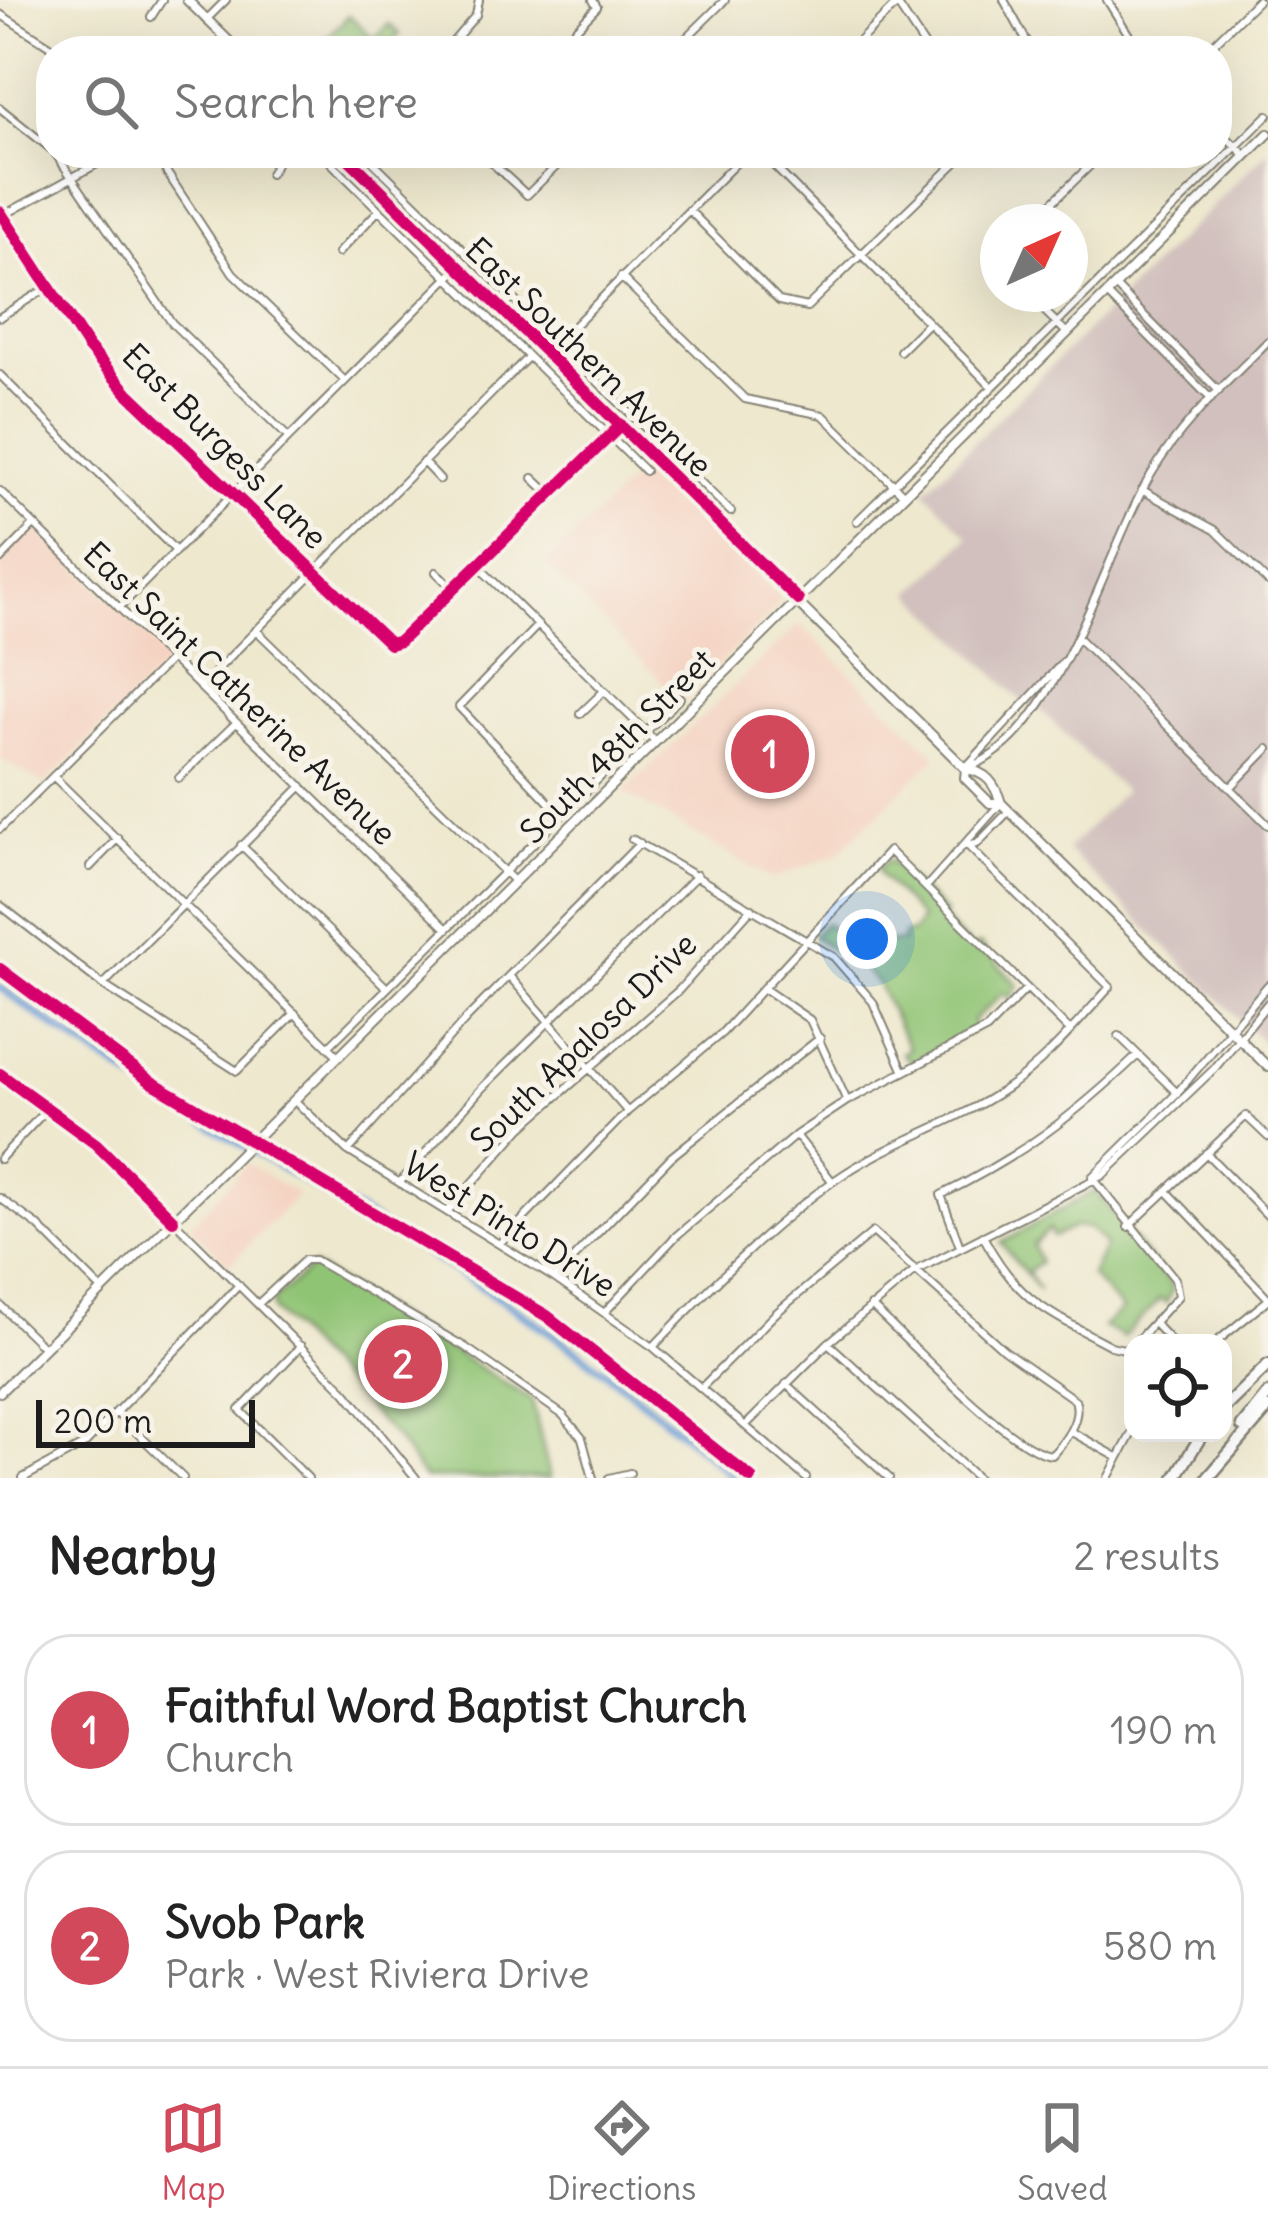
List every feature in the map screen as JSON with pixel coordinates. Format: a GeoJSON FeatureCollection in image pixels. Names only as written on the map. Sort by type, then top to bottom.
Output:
{"type":"FeatureCollection","features":[{"type":"Feature","properties":{"kind":"highway"},"geometry":{"type":"LineString","coordinates":[[1232,1400],[1268,1365]]}},
{"type":"Feature","properties":{"kind":"highway"},"geometry":{"type":"LineString","coordinates":[[1208,1478],[1268,1394]]}},
{"type":"Feature","properties":{"kind":"highway"},"geometry":{"type":"LineString","coordinates":[[1228,1450],[1268,1408]]}},
{"type":"Feature","properties":{"kind":"highway"},"geometry":{"type":"LineString","coordinates":[[1175,1478],[1197,1442]]}},
{"type":"Feature","properties":{"kind":"main road"},"geometry":{"type":"LineString","coordinates":[[188,0],[224,36]]}},
{"type":"Feature","properties":{"kind":"main road","name":"South 48th Street"},"geometry":{"type":"LineString","coordinates":[[0,1392],[1268,134]]}},
{"type":"Feature","properties":{"kind":"main road","name":"East Southern Avenue"},"geometry":{"type":"LineString","coordinates":[[361,168],[965,769]]}},
{"type":"Feature","properties":{"kind":"main road"},"geometry":{"type":"LineString","coordinates":[[1000,803],[996,787],[980,771],[965,769],[965,778],[985,798],[1009,811],[1268,1066]]}},
{"type":"Feature","properties":{"kind":"main road"},"geometry":{"type":"LineString","coordinates":[[0,1074],[96,1144],[173,1220]]}},
{"type":"Feature","properties":{"kind":"street"},"geometry":{"type":"LineString","coordinates":[[151,17],[162,0]]}},
{"type":"Feature","properties":{"kind":"street"},"geometry":{"type":"LineString","coordinates":[[207,19],[226,0]]}},
{"type":"Feature","properties":{"kind":"street"},"geometry":{"type":"LineString","coordinates":[[708,0],[716,8]]}},
{"type":"Feature","properties":{"kind":"street"},"geometry":{"type":"LineString","coordinates":[[689,36],[725,0]]}},
{"type":"Feature","properties":{"kind":"street"},"geometry":{"type":"LineString","coordinates":[[1004,0],[1024,36]]}},
{"type":"Feature","properties":{"kind":"street"},"geometry":{"type":"LineString","coordinates":[[1107,0],[1130,36]]}},
{"type":"Feature","properties":{"kind":"street"},"geometry":{"type":"LineString","coordinates":[[1221,36],[1258,0]]}},
{"type":"Feature","properties":{"kind":"street"},"geometry":{"type":"LineString","coordinates":[[456,36],[480,2]]}},
{"type":"Feature","properties":{"kind":"street"},"geometry":{"type":"LineString","coordinates":[[864,36],[899,2],[919,36]]}},
{"type":"Feature","properties":{"kind":"street"},"geometry":{"type":"LineString","coordinates":[[567,36],[595,3]]}},
{"type":"Feature","properties":{"kind":"street"},"geometry":{"type":"LineString","coordinates":[[0,14],[36,37]]}},
{"type":"Feature","properties":{"kind":"street"},"geometry":{"type":"LineString","coordinates":[[0,108],[36,137]]}},
{"type":"Feature","properties":{"kind":"street"},"geometry":{"type":"LineString","coordinates":[[1232,151],[1268,115]]}},
{"type":"Feature","properties":{"kind":"street"},"geometry":{"type":"LineString","coordinates":[[1232,143],[1246,156]]}},
{"type":"Feature","properties":{"kind":"street"},"geometry":{"type":"LineString","coordinates":[[66,168],[172,323],[288,437]]}},
{"type":"Feature","properties":{"kind":"street"},"geometry":{"type":"LineString","coordinates":[[1,215],[88,168]]}},
{"type":"Feature","properties":{"kind":"street"},"geometry":{"type":"LineString","coordinates":[[164,168],[233,273],[345,381]]}},
{"type":"Feature","properties":{"kind":"street"},"geometry":{"type":"LineString","coordinates":[[270,175],[274,168]]}},
{"type":"Feature","properties":{"kind":"street","name":"East Southern Avenue"},"geometry":{"type":"LineString","coordinates":[[337,168],[645,471]]}},
{"type":"Feature","properties":{"kind":"street","name":"East Southern Avenue"},"geometry":{"type":"LineString","coordinates":[[379,168],[731,512]]}},
{"type":"Feature","properties":{"kind":"street"},"geometry":{"type":"LineString","coordinates":[[497,168],[526,195],[554,168]]}},
{"type":"Feature","properties":{"kind":"street"},"geometry":{"type":"LineString","coordinates":[[547,353],[731,168]]}},
{"type":"Feature","properties":{"kind":"street"},"geometry":{"type":"LineString","coordinates":[[775,168],[992,388]]}},
{"type":"Feature","properties":{"kind":"street"},"geometry":{"type":"LineString","coordinates":[[689,210],[778,301],[798,308],[822,297],[951,168]]}},
{"type":"Feature","properties":{"kind":"street"},"geometry":{"type":"LineString","coordinates":[[1051,204],[1088,168]]}},
{"type":"Feature","properties":{"kind":"street"},"geometry":{"type":"LineString","coordinates":[[857,520],[1215,168]]}},
{"type":"Feature","properties":{"kind":"street"},"geometry":{"type":"LineString","coordinates":[[338,253],[380,210]]}},
{"type":"Feature","properties":{"kind":"street","name":"East Burgess Lane"},"geometry":{"type":"LineString","coordinates":[[1,215],[88,347],[128,393],[389,644],[400,641],[454,590]]}},
{"type":"Feature","properties":{"kind":"street"},"geometry":{"type":"LineString","coordinates":[[119,608],[459,267]]}},
{"type":"Feature","properties":{"kind":"street"},"geometry":{"type":"LineString","coordinates":[[621,277],[745,399],[823,415],[903,494]]}},
{"type":"Feature","properties":{"kind":"street"},"geometry":{"type":"LineString","coordinates":[[0,317],[50,286]]}},
{"type":"Feature","properties":{"kind":"street"},"geometry":{"type":"LineString","coordinates":[[1115,286],[1220,391]]}},
{"type":"Feature","properties":{"kind":"street"},"geometry":{"type":"LineString","coordinates":[[1106,294],[1211,399]]}},
{"type":"Feature","properties":{"kind":"street"},"geometry":{"type":"LineString","coordinates":[[1046,312],[1067,333]]}},
{"type":"Feature","properties":{"kind":"street"},"geometry":{"type":"LineString","coordinates":[[900,351],[928,322]]}},
{"type":"Feature","properties":{"kind":"street"},"geometry":{"type":"LineString","coordinates":[[965,769],[983,762],[1022,724],[1077,638],[1142,490],[1168,448],[1268,340]]}},
{"type":"Feature","properties":{"kind":"street"},"geometry":{"type":"LineString","coordinates":[[200,687],[528,357]]}},
{"type":"Feature","properties":{"kind":"street"},"geometry":{"type":"LineString","coordinates":[[0,375],[175,550]]}},
{"type":"Feature","properties":{"kind":"street"},"geometry":{"type":"LineString","coordinates":[[436,572],[454,590],[621,425]]}},
{"type":"Feature","properties":{"kind":"street"},"geometry":{"type":"LineString","coordinates":[[423,462],[440,480]]}},
{"type":"Feature","properties":{"kind":"street"},"geometry":{"type":"LineString","coordinates":[[533,478],[551,495]]}},
{"type":"Feature","properties":{"kind":"street"},"geometry":{"type":"LineString","coordinates":[[1142,490],[1206,523],[1268,582]]}},
{"type":"Feature","properties":{"kind":"street","name":"East Saint Catherine Avenue"},"geometry":{"type":"LineString","coordinates":[[0,491],[446,928]]}},
{"type":"Feature","properties":{"kind":"street"},"geometry":{"type":"LineString","coordinates":[[0,560],[34,525]]}},
{"type":"Feature","properties":{"kind":"street"},"geometry":{"type":"LineString","coordinates":[[478,566],[655,742]]}},
{"type":"Feature","properties":{"kind":"street"},"geometry":{"type":"LineString","coordinates":[[538,625],[459,707],[561,815]]}},
{"type":"Feature","properties":{"kind":"street"},"geometry":{"type":"LineString","coordinates":[[256,630],[514,881]]}},
{"type":"Feature","properties":{"kind":"street"},"geometry":{"type":"LineString","coordinates":[[1077,638],[1268,825]]}},
{"type":"Feature","properties":{"kind":"street"},"geometry":{"type":"LineString","coordinates":[[0,829],[171,659]]}},
{"type":"Feature","properties":{"kind":"street"},"geometry":{"type":"LineString","coordinates":[[580,715],[604,691]]}},
{"type":"Feature","properties":{"kind":"street","name":"South 48th Street"},"geometry":{"type":"LineString","coordinates":[[328,1047],[680,698]]}},
{"type":"Feature","properties":{"kind":"street"},"geometry":{"type":"LineString","coordinates":[[179,778],[236,723]]}},
{"type":"Feature","properties":{"kind":"street"},"geometry":{"type":"LineString","coordinates":[[1230,788],[1268,749]]}},
{"type":"Feature","properties":{"kind":"street"},"geometry":{"type":"LineString","coordinates":[[52,776],[338,1056]]}},
{"type":"Feature","properties":{"kind":"street"},"geometry":{"type":"LineString","coordinates":[[104,985],[302,787]]}},
{"type":"Feature","properties":{"kind":"street"},"geometry":{"type":"LineString","coordinates":[[985,798],[986,825]]}},
{"type":"Feature","properties":{"kind":"street"},"geometry":{"type":"LineString","coordinates":[[926,887],[986,825],[1000,803]]}},
{"type":"Feature","properties":{"kind":"street"},"geometry":{"type":"LineString","coordinates":[[968,845],[977,844],[1009,811]]}},
{"type":"Feature","properties":{"kind":"street"},"geometry":{"type":"LineString","coordinates":[[90,867],[118,838]]}},
{"type":"Feature","properties":{"kind":"street"},"geometry":{"type":"LineString","coordinates":[[348,1151],[636,841],[805,940],[856,979],[873,1002],[904,1072]]}},
{"type":"Feature","properties":{"kind":"street"},"geometry":{"type":"LineString","coordinates":[[242,845],[386,988]]}},
{"type":"Feature","properties":{"kind":"street"},"geometry":{"type":"LineString","coordinates":[[653,1347],[714,1283],[832,1181],[904,1138],[1002,1092],[1070,1031],[1110,987],[968,845]]}},
{"type":"Feature","properties":{"kind":"street"},"geometry":{"type":"LineString","coordinates":[[500,1243],[628,1112],[722,1034],[889,851],[1070,1031]]}},
{"type":"Feature","properties":{"kind":"street"},"geometry":{"type":"LineString","coordinates":[[400,1182],[482,1088],[697,875]]}},
{"type":"Feature","properties":{"kind":"street"},"geometry":{"type":"LineString","coordinates":[[0,905],[104,985],[237,1071],[295,1013]]}},
{"type":"Feature","properties":{"kind":"street","name":"South Apalosa Drive"},"geometry":{"type":"LineString","coordinates":[[448,1211],[521,1128],[679,990],[752,908]]}},
{"type":"Feature","properties":{"kind":"street"},"geometry":{"type":"LineString","coordinates":[[511,979],[628,1112]]}},
{"type":"Feature","properties":{"kind":"street"},"geometry":{"type":"LineString","coordinates":[[1180,1096],[1229,1028],[1268,985]]}},
{"type":"Feature","properties":{"kind":"street"},"geometry":{"type":"LineString","coordinates":[[763,988],[811,1020],[847,1101]]}},
{"type":"Feature","properties":{"kind":"street"},"geometry":{"type":"LineString","coordinates":[[605,1312],[676,1236],[796,1135],[847,1101],[987,1029],[1027,988]]}},
{"type":"Feature","properties":{"kind":"street"},"geometry":{"type":"LineString","coordinates":[[748,1423],[828,1342],[915,1271],[1127,1154],[1268,1003]]}},
{"type":"Feature","properties":{"kind":"street"},"geometry":{"type":"LineString","coordinates":[[1119,1036],[1180,1096]]}},
{"type":"Feature","properties":{"kind":"street"},"geometry":{"type":"LineString","coordinates":[[554,1278],[671,1157],[820,1038]]}},
{"type":"Feature","properties":{"kind":"street"},"geometry":{"type":"LineString","coordinates":[[959,1245],[941,1195],[1030,1149],[1071,1119],[1138,1054]]}},
{"type":"Feature","properties":{"kind":"street","name":"West Pinto Drive"},"geometry":{"type":"LineString","coordinates":[[295,1100],[348,1151],[500,1243],[653,1347],[748,1423],[806,1478]]}},
{"type":"Feature","properties":{"kind":"street"},"geometry":{"type":"LineString","coordinates":[[0,1159],[47,1109]]}},
{"type":"Feature","properties":{"kind":"street"},"geometry":{"type":"LineString","coordinates":[[1128,1227],[1246,1116],[1268,1137]]}},
{"type":"Feature","properties":{"kind":"street"},"geometry":{"type":"LineString","coordinates":[[796,1135],[832,1181]]}},
{"type":"Feature","properties":{"kind":"street"},"geometry":{"type":"LineString","coordinates":[[1206,1153],[1268,1216]]}},
{"type":"Feature","properties":{"kind":"street"},"geometry":{"type":"LineString","coordinates":[[1092,1177],[1174,1279],[1178,1296],[1144,1334]]}},
{"type":"Feature","properties":{"kind":"street"},"geometry":{"type":"LineString","coordinates":[[1168,1192],[1268,1299],[1226,1334]]}},
{"type":"Feature","properties":{"kind":"street"},"geometry":{"type":"LineString","coordinates":[[0,1198],[37,1225],[102,1290]]}},
{"type":"Feature","properties":{"kind":"street"},"geometry":{"type":"LineString","coordinates":[[173,1220],[394,1444],[416,1478]]}},
{"type":"Feature","properties":{"kind":"street"},"geometry":{"type":"LineString","coordinates":[[704,1386],[776,1313],[873,1232],[1004,1350],[1075,1400],[1078,1409],[1070,1431],[1052,1455],[1041,1454],[995,1422],[871,1306]]}},
{"type":"Feature","properties":{"kind":"street"},"geometry":{"type":"LineString","coordinates":[[983,1236],[1012,1286],[1034,1304],[1124,1349]]}},
{"type":"Feature","properties":{"kind":"street"},"geometry":{"type":"LineString","coordinates":[[258,1304],[305,1259],[465,1347],[563,1415],[583,1438],[592,1478]]}},
{"type":"Feature","properties":{"kind":"street"},"geometry":{"type":"LineString","coordinates":[[23,1463],[25,1477],[52,1471],[85,1444],[239,1286]]}},
{"type":"Feature","properties":{"kind":"street"},"geometry":{"type":"LineString","coordinates":[[0,1305],[44,1348]]}},
{"type":"Feature","properties":{"kind":"street"},"geometry":{"type":"LineString","coordinates":[[1155,1324],[1164,1334]]}},
{"type":"Feature","properties":{"kind":"street"},"geometry":{"type":"LineString","coordinates":[[828,1342],[976,1478]]}},
{"type":"Feature","properties":{"kind":"street"},"geometry":{"type":"LineString","coordinates":[[301,1346],[239,1410],[308,1478]]}},
{"type":"Feature","properties":{"kind":"street"},"geometry":{"type":"LineString","coordinates":[[786,1384],[890,1478]]}},
{"type":"Feature","properties":{"kind":"street"},"geometry":{"type":"LineString","coordinates":[[116,1412],[183,1478]]}},
{"type":"Feature","properties":{"kind":"street"},"geometry":{"type":"LineString","coordinates":[[1070,1431],[1117,1457]]}},
{"type":"Feature","properties":{"kind":"street"},"geometry":{"type":"LineString","coordinates":[[1108,1478],[1126,1442]]}},
{"type":"Feature","properties":{"kind":"street"},"geometry":{"type":"LineString","coordinates":[[609,1478],[630,1473]]}},
{"type":"Feature","properties":{"kind":"shaded area"},"geometry":{"type":"Polygon","coordinates":[[[1268,151],[1268,1047],[1067,850],[1124,791],[1040,710],[1021,700],[912,593],[969,537],[925,491],[1268,151]]]}},
{"type":"Feature","properties":{"kind":"shaded area"},"geometry":{"type":"Polygon","coordinates":[[[646,466],[779,597],[776,608],[682,702],[546,564],[646,466]]]}},
{"type":"Feature","properties":{"kind":"shaded area"},"geometry":{"type":"Polygon","coordinates":[[[34,525],[171,659],[44,785],[0,758],[0,560],[34,525]]]}},
{"type":"Feature","properties":{"kind":"shaded area"},"geometry":{"type":"Polygon","coordinates":[[[799,624],[937,756],[837,854],[772,879],[623,792],[799,624]]]}},
{"type":"Feature","properties":{"kind":"shaded area"},"geometry":{"type":"Polygon","coordinates":[[[247,1164],[298,1195],[228,1266],[190,1226],[247,1164]]]}},
{"type":"Feature","properties":{"kind":"green space"},"geometry":{"type":"Polygon","coordinates":[[[349,15],[371,36],[329,36],[349,15]]]}},
{"type":"Feature","properties":{"kind":"green space"},"geometry":{"type":"Polygon","coordinates":[[[389,24],[398,36],[377,36],[389,24]]]}},
{"type":"Feature","properties":{"kind":"green space"},"geometry":{"type":"Polygon","coordinates":[[[890,860],[945,913],[942,918],[973,949],[979,944],[1018,985],[1010,999],[1003,993],[973,1021],[976,1028],[912,1063],[902,1053],[909,1049],[878,984],[846,950],[840,955],[813,936],[825,923],[838,932],[850,931],[849,950],[858,959],[861,954],[883,952],[889,941],[903,942],[903,934],[913,932],[921,919],[881,875],[878,867],[890,860]]]}},
{"type":"Feature","properties":{"kind":"green space"},"geometry":{"type":"Polygon","coordinates":[[[1095,1191],[1173,1288],[1166,1303],[1160,1299],[1123,1337],[1103,1327],[1122,1310],[1091,1276],[1105,1245],[1089,1228],[1074,1227],[1053,1237],[1049,1229],[1033,1245],[1040,1262],[1027,1273],[1039,1290],[1001,1243],[1095,1191]]]}},
{"type":"Feature","properties":{"kind":"green space"},"geometry":{"type":"Polygon","coordinates":[[[313,1266],[532,1400],[550,1478],[424,1478],[395,1437],[273,1310],[273,1300],[313,1266]]]}},
{"type":"Feature","properties":{"kind":"waterway"},"geometry":{"type":"LineString","coordinates":[[0,987],[132,1077],[541,1326],[640,1399],[734,1478]]}},
{"type":"Feature","properties":{"kind":"cycle path"},"geometry":{"type":"LineString","coordinates":[[358,168],[798,600]]}},
{"type":"Feature","properties":{"kind":"cycle path"},"geometry":{"type":"LineString","coordinates":[[0,212],[88,347],[128,393],[390,644],[400,641],[621,425]]}},
{"type":"Feature","properties":{"kind":"cycle path"},"geometry":{"type":"LineString","coordinates":[[0,969],[150,1081],[547,1316],[751,1478]]}},
{"type":"Feature","properties":{"kind":"cycle path"},"geometry":{"type":"LineString","coordinates":[[0,1074],[96,1144],[173,1220]]}},
{"type":"Feature","properties":{"kind":"place","name":"Faithful Word Baptist Church"},"geometry":{"type":"Point","coordinates":[770,754]}},
{"type":"Feature","properties":{"kind":"place","name":"Svob Park"},"geometry":{"type":"Point","coordinates":[403,1364]}}]}
